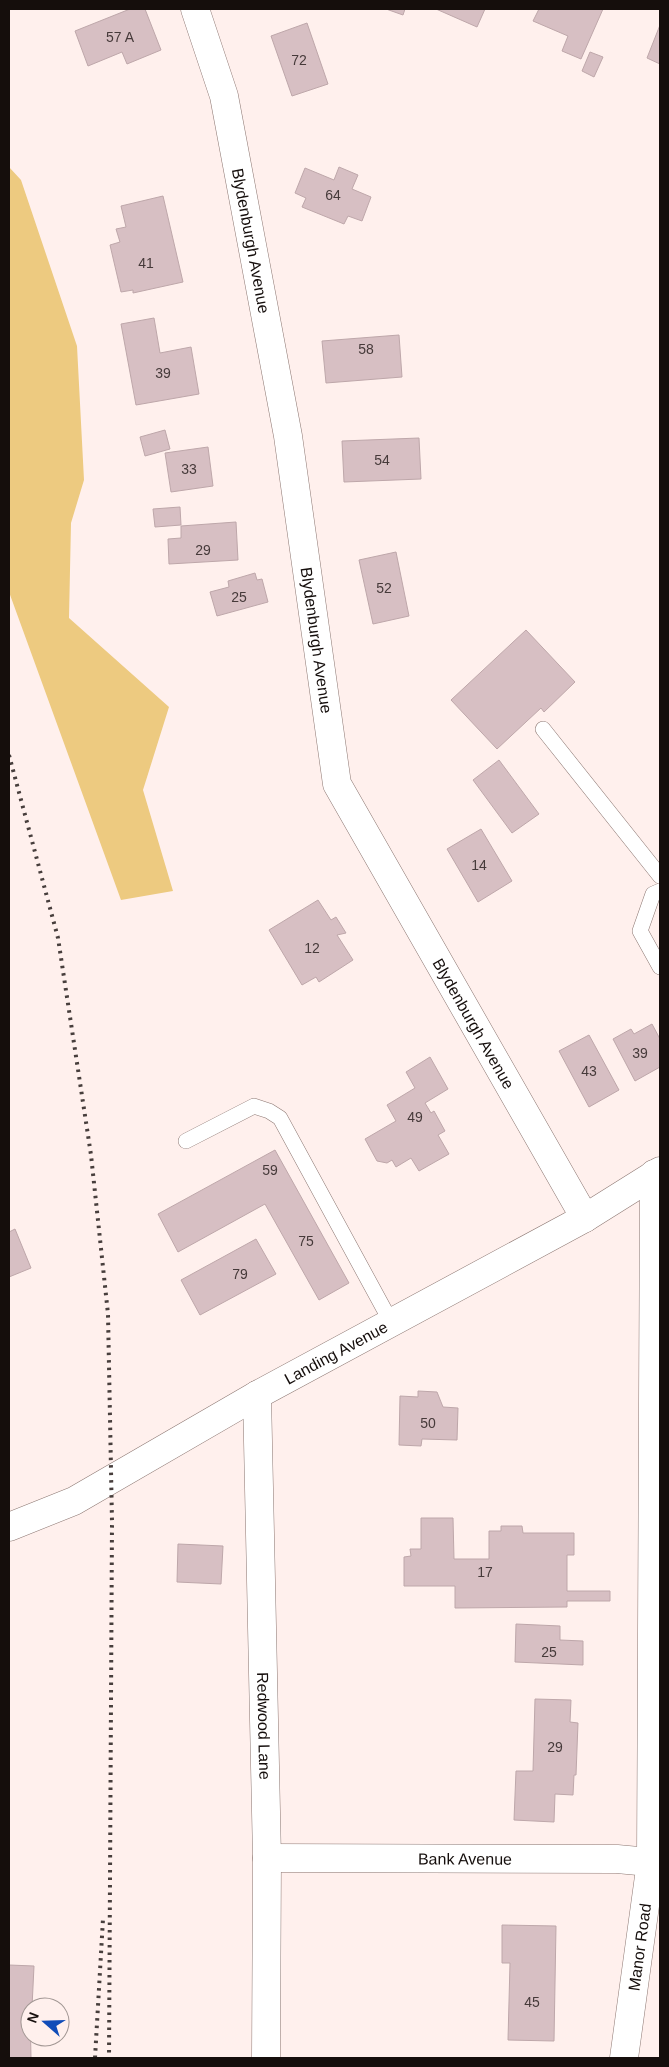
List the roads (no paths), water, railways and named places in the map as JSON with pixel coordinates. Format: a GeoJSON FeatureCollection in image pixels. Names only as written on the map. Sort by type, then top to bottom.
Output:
{"type":"FeatureCollection","features":[{"type":"Feature","properties":{"kind":"street","name":"Blydenburgh Avenue"},"geometry":{"type":"LineString","coordinates":[[195,9],[224,96],[286,426],[338,784],[585,1218]]}},
{"type":"Feature","properties":{"kind":"street","name":"Landing Avenue"},"geometry":{"type":"LineString","coordinates":[[9,1527],[74,1501],[257,1395],[585,1218],[657,1173]]}},
{"type":"Feature","properties":{"kind":"street","name":"Manor Road"},"geometry":{"type":"LineString","coordinates":[[624,2058],[655,1862],[657,1173]]}},
{"type":"Feature","properties":{"kind":"street","name":"Redwood Lane"},"geometry":{"type":"LineString","coordinates":[[257,1395],[267,1858],[266,2058]]}},
{"type":"Feature","properties":{"kind":"street","name":"Bank Avenue"},"geometry":{"type":"LineString","coordinates":[[267,1858],[617,1858],[655,1862]]}},
{"type":"Feature","properties":{"kind":"lane"},"geometry":{"type":"LineString","coordinates":[[543,729],[660,876]]}},
{"type":"Feature","properties":{"kind":"lane"},"geometry":{"type":"LineString","coordinates":[[660,891],[654,894],[640,932],[660,967]]}},
{"type":"Feature","properties":{"kind":"lane"},"geometry":{"type":"LineString","coordinates":[[186,1141],[254,1106],[269,1111],[280,1118],[391,1322]]}},
{"type":"Feature","properties":{"kind":"railway"},"geometry":{"type":"LineString","coordinates":[[9,755],[58,938],[91,1155],[108,1314],[112,1522],[109,2058]]}},
{"type":"Feature","properties":{"kind":"railway"},"geometry":{"type":"LineString","coordinates":[[95,2058],[103,1919]]}}]}
